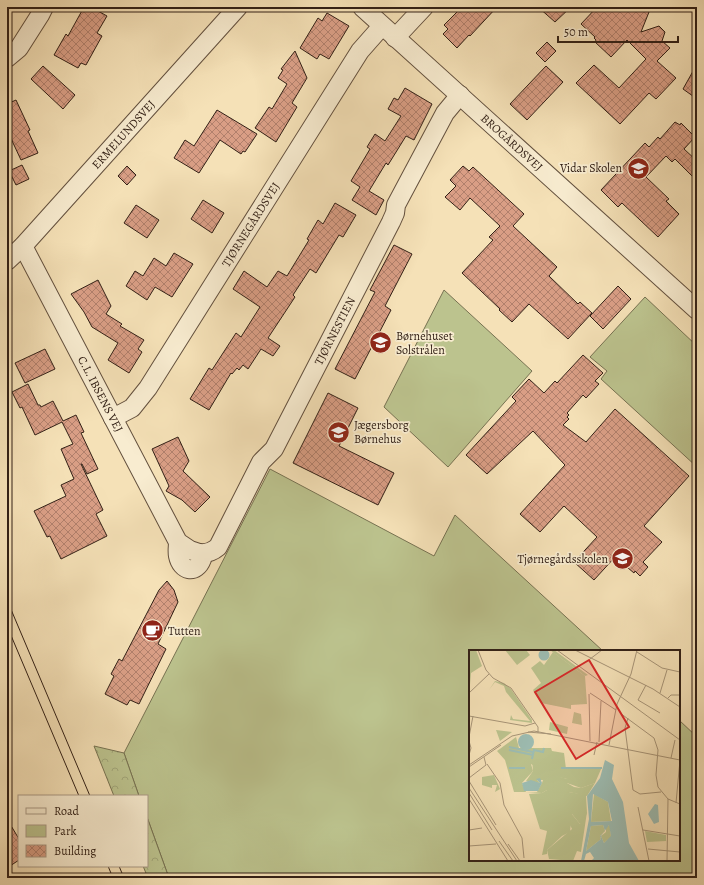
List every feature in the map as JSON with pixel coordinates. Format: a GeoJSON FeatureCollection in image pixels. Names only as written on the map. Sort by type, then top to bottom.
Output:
{"type":"FeatureCollection","features":[{"type":"Feature","properties":{"kind":"street"},"geometry":{"type":"LineString","coordinates":[[7,58],[19,48],[44,7]]}},
{"type":"Feature","properties":{"kind":"street","name":"ERMELUNDSVEJ"},"geometry":{"type":"LineString","coordinates":[[7,261],[238,7]]}},
{"type":"Feature","properties":{"kind":"street","name":"BROGÅRDSVEJ"},"geometry":{"type":"LineString","coordinates":[[362,7],[697,310]]}},
{"type":"Feature","properties":{"kind":"street","name":"TJØRNEGÅRDSVEJ"},"geometry":{"type":"LineString","coordinates":[[113,418],[132,408],[148,388],[360,51],[424,7]]}},
{"type":"Feature","properties":{"kind":"street","name":"TJØRNESTIEN"},"geometry":{"type":"LineString","coordinates":[[199,553],[205,554],[212,552],[218,547],[261,462],[274,449],[395,213],[396,205],[444,113],[460,95]]}},
{"type":"Feature","properties":{"kind":"street","name":"C.L. IBSENS VEJ"},"geometry":{"type":"LineString","coordinates":[[22,246],[113,418],[178,550],[190,550],[199,553]]}},
{"type":"Feature","properties":{"kind":"green space"},"geometry":{"type":"Polygon","coordinates":[[[444,290],[532,371],[448,467],[384,407],[444,290]]]}},
{"type":"Feature","properties":{"kind":"green space"},"geometry":{"type":"Polygon","coordinates":[[[645,297],[697,346],[697,467],[601,379],[607,371],[590,357],[645,297]]]}},
{"type":"Feature","properties":{"kind":"green space"},"geometry":{"type":"Polygon","coordinates":[[[270,469],[434,556],[455,515],[602,650],[469,650],[469,861],[680,861],[680,721],[697,737],[697,878],[169,878],[148,820],[148,795],[139,795],[124,753],[270,469]]]}},
{"type":"Feature","properties":{"kind":"green space"},"geometry":{"type":"Polygon","coordinates":[[[94,746],[124,753],[139,795],[114,795],[94,746]]]}},
{"type":"Feature","properties":{"kind":"green space"},"geometry":{"type":"Polygon","coordinates":[[[148,820],[169,878],[148,878],[143,867],[148,867],[148,820]]]}},
{"type":"Feature","properties":{"kind":"building"},"geometry":{"type":"Polygon","coordinates":[[[84,7],[91,7],[107,16],[97,33],[102,36],[86,65],[81,63],[78,68],[54,55],[66,34],[68,36],[84,7]]]}},
{"type":"Feature","properties":{"kind":"building"},"geometry":{"type":"Polygon","coordinates":[[[462,7],[497,7],[457,48],[443,34],[448,29],[444,25],[462,7]]]}},
{"type":"Feature","properties":{"kind":"building"},"geometry":{"type":"Polygon","coordinates":[[[538,7],[571,7],[555,22],[538,7]]]}},
{"type":"Feature","properties":{"kind":"building"},"geometry":{"type":"Polygon","coordinates":[[[597,7],[651,7],[641,32],[659,26],[665,32],[662,41],[670,48],[657,61],[676,78],[656,99],[649,93],[620,124],[576,83],[594,65],[619,88],[646,59],[627,40],[611,57],[595,42],[595,37],[581,24],[597,7]]]}},
{"type":"Feature","properties":{"kind":"building"},"geometry":{"type":"Polygon","coordinates":[[[327,13],[349,26],[329,59],[320,54],[317,59],[300,48],[318,18],[322,21],[327,13]]]}},
{"type":"Feature","properties":{"kind":"building"},"geometry":{"type":"Polygon","coordinates":[[[547,42],[556,51],[545,62],[536,53],[547,42]]]}},
{"type":"Feature","properties":{"kind":"building"},"geometry":{"type":"Polygon","coordinates":[[[295,51],[307,78],[292,103],[297,107],[276,142],[255,128],[269,107],[272,109],[287,84],[278,78],[283,70],[281,69],[295,51]]]}},
{"type":"Feature","properties":{"kind":"building"},"geometry":{"type":"Polygon","coordinates":[[[697,64],[697,99],[683,89],[697,64]]]}},
{"type":"Feature","properties":{"kind":"building"},"geometry":{"type":"Polygon","coordinates":[[[43,66],[75,95],[63,109],[31,79],[43,66]]]}},
{"type":"Feature","properties":{"kind":"building"},"geometry":{"type":"Polygon","coordinates":[[[546,66],[563,82],[527,120],[510,104],[546,66]]]}},
{"type":"Feature","properties":{"kind":"building"},"geometry":{"type":"Polygon","coordinates":[[[405,88],[432,104],[414,140],[406,136],[388,165],[386,163],[369,191],[384,200],[376,215],[352,200],[360,187],[351,181],[370,149],[367,147],[375,134],[385,141],[401,116],[388,109],[394,98],[398,100],[405,88]]]}},
{"type":"Feature","properties":{"kind":"building"},"geometry":{"type":"Polygon","coordinates":[[[16,100],[30,130],[28,131],[38,153],[21,160],[7,130],[7,104],[16,100]]]}},
{"type":"Feature","properties":{"kind":"building"},"geometry":{"type":"Polygon","coordinates":[[[217,110],[257,134],[245,152],[243,151],[241,154],[220,140],[199,173],[174,158],[185,140],[194,146],[217,110]]]}},
{"type":"Feature","properties":{"kind":"building"},"geometry":{"type":"Polygon","coordinates":[[[675,122],[680,125],[681,123],[695,137],[684,149],[697,161],[697,181],[675,159],[672,162],[666,156],[646,177],[669,199],[666,201],[679,214],[658,237],[622,203],[618,207],[601,190],[645,143],[649,147],[658,137],[660,139],[675,122]]]}},
{"type":"Feature","properties":{"kind":"building"},"geometry":{"type":"Polygon","coordinates":[[[22,165],[29,179],[16,185],[9,171],[22,165]]]}},
{"type":"Feature","properties":{"kind":"building"},"geometry":{"type":"Polygon","coordinates":[[[127,166],[136,175],[127,185],[118,176],[127,166]]]}},
{"type":"Feature","properties":{"kind":"building"},"geometry":{"type":"Polygon","coordinates":[[[463,166],[469,171],[473,167],[524,214],[513,226],[557,267],[549,276],[578,304],[580,302],[592,313],[568,339],[529,304],[512,322],[462,273],[493,240],[489,237],[500,226],[470,198],[460,210],[445,197],[456,186],[450,180],[463,166]]]}},
{"type":"Feature","properties":{"kind":"building"},"geometry":{"type":"Polygon","coordinates":[[[203,200],[224,213],[212,233],[191,219],[203,200]]]}},
{"type":"Feature","properties":{"kind":"building"},"geometry":{"type":"Polygon","coordinates":[[[335,203],[356,215],[343,237],[339,235],[316,273],[310,269],[293,295],[295,297],[268,338],[280,346],[273,356],[261,349],[248,369],[243,365],[239,370],[237,368],[232,374],[231,373],[209,410],[190,399],[209,368],[212,370],[236,333],[241,337],[260,307],[233,289],[244,271],[267,287],[278,271],[287,276],[309,240],[307,239],[318,220],[323,224],[335,203]]]}},
{"type":"Feature","properties":{"kind":"building"},"geometry":{"type":"Polygon","coordinates":[[[136,205],[159,220],[147,238],[124,223],[136,205]]]}},
{"type":"Feature","properties":{"kind":"building"},"geometry":{"type":"Polygon","coordinates":[[[394,245],[412,254],[385,306],[391,310],[355,379],[335,369],[375,292],[370,290],[394,245]]]}},
{"type":"Feature","properties":{"kind":"building"},"geometry":{"type":"Polygon","coordinates":[[[174,253],[193,264],[172,297],[155,287],[147,300],[126,286],[135,271],[143,276],[154,258],[166,266],[174,253]]]}},
{"type":"Feature","properties":{"kind":"building"},"geometry":{"type":"Polygon","coordinates":[[[98,280],[111,306],[106,314],[122,324],[120,326],[144,340],[138,349],[142,352],[129,373],[108,360],[118,343],[92,327],[84,312],[71,294],[98,280]]]}},
{"type":"Feature","properties":{"kind":"building"},"geometry":{"type":"Polygon","coordinates":[[[618,286],[631,299],[603,329],[590,316],[618,286]]]}},
{"type":"Feature","properties":{"kind":"building"},"geometry":{"type":"Polygon","coordinates":[[[45,349],[55,369],[25,383],[15,363],[45,349]]]}},
{"type":"Feature","properties":{"kind":"building"},"geometry":{"type":"Polygon","coordinates":[[[583,355],[603,373],[595,381],[599,384],[586,398],[583,395],[567,413],[569,415],[567,417],[569,419],[563,425],[586,442],[615,409],[689,476],[644,526],[662,542],[643,562],[648,567],[640,576],[635,571],[634,573],[615,557],[594,580],[574,562],[597,537],[564,506],[540,532],[520,514],[565,465],[533,431],[487,474],[466,455],[516,401],[512,397],[529,379],[544,393],[555,381],[557,383],[583,355]]]}},
{"type":"Feature","properties":{"kind":"building"},"geometry":{"type":"Polygon","coordinates":[[[28,384],[38,405],[41,407],[53,401],[63,421],[76,415],[84,432],[81,433],[98,469],[87,474],[81,464],[103,510],[96,514],[107,536],[61,559],[50,536],[47,537],[34,511],[66,496],[61,485],[74,479],[61,449],[73,444],[62,422],[35,435],[22,407],[20,408],[12,392],[28,384]]]}},
{"type":"Feature","properties":{"kind":"building"},"geometry":{"type":"Polygon","coordinates":[[[328,393],[358,408],[339,446],[394,473],[378,505],[293,463],[328,393]]]}},
{"type":"Feature","properties":{"kind":"building"},"geometry":{"type":"Polygon","coordinates":[[[178,437],[189,461],[183,471],[210,497],[195,512],[182,500],[166,491],[169,486],[152,449],[178,437]]]}},
{"type":"Feature","properties":{"kind":"building"},"geometry":{"type":"Polygon","coordinates":[[[167,581],[174,590],[178,602],[158,644],[166,649],[139,704],[130,700],[127,705],[105,694],[114,676],[111,674],[119,659],[122,661],[159,590],[167,581]]]}},
{"type":"Feature","properties":{"kind":"building"},"geometry":{"type":"Polygon","coordinates":[[[7,819],[18,837],[18,861],[7,868],[7,819]]]}},
{"type":"Feature","properties":{"kind":"tram line"},"geometry":{"type":"LineString","coordinates":[[7,600],[90,795]]}},
{"type":"Feature","properties":{"kind":"tram line"},"geometry":{"type":"LineString","coordinates":[[7,626],[79,795]]}},
{"type":"Feature","properties":{"kind":"tram line"},"geometry":{"type":"LineString","coordinates":[[108,867],[113,878]]}},
{"type":"Feature","properties":{"kind":"tram line"},"geometry":{"type":"LineString","coordinates":[[119,867],[124,878]]}},
{"type":"Feature","properties":{"kind":"place","name":"Vidar Skolen"},"geometry":{"type":"Point","coordinates":[638,168]}},
{"type":"Feature","properties":{"kind":"place","name":"Børnehuset Solstrålen"},"geometry":{"type":"Point","coordinates":[381,343]}},
{"type":"Feature","properties":{"kind":"place","name":"Jægersborg Børnehus"},"geometry":{"type":"Point","coordinates":[338,432]}},
{"type":"Feature","properties":{"kind":"place","name":"Tjørnegårdsskolen"},"geometry":{"type":"Point","coordinates":[623,559]}},
{"type":"Feature","properties":{"kind":"place","name":"Tutten"},"geometry":{"type":"Point","coordinates":[152,631]}}]}
